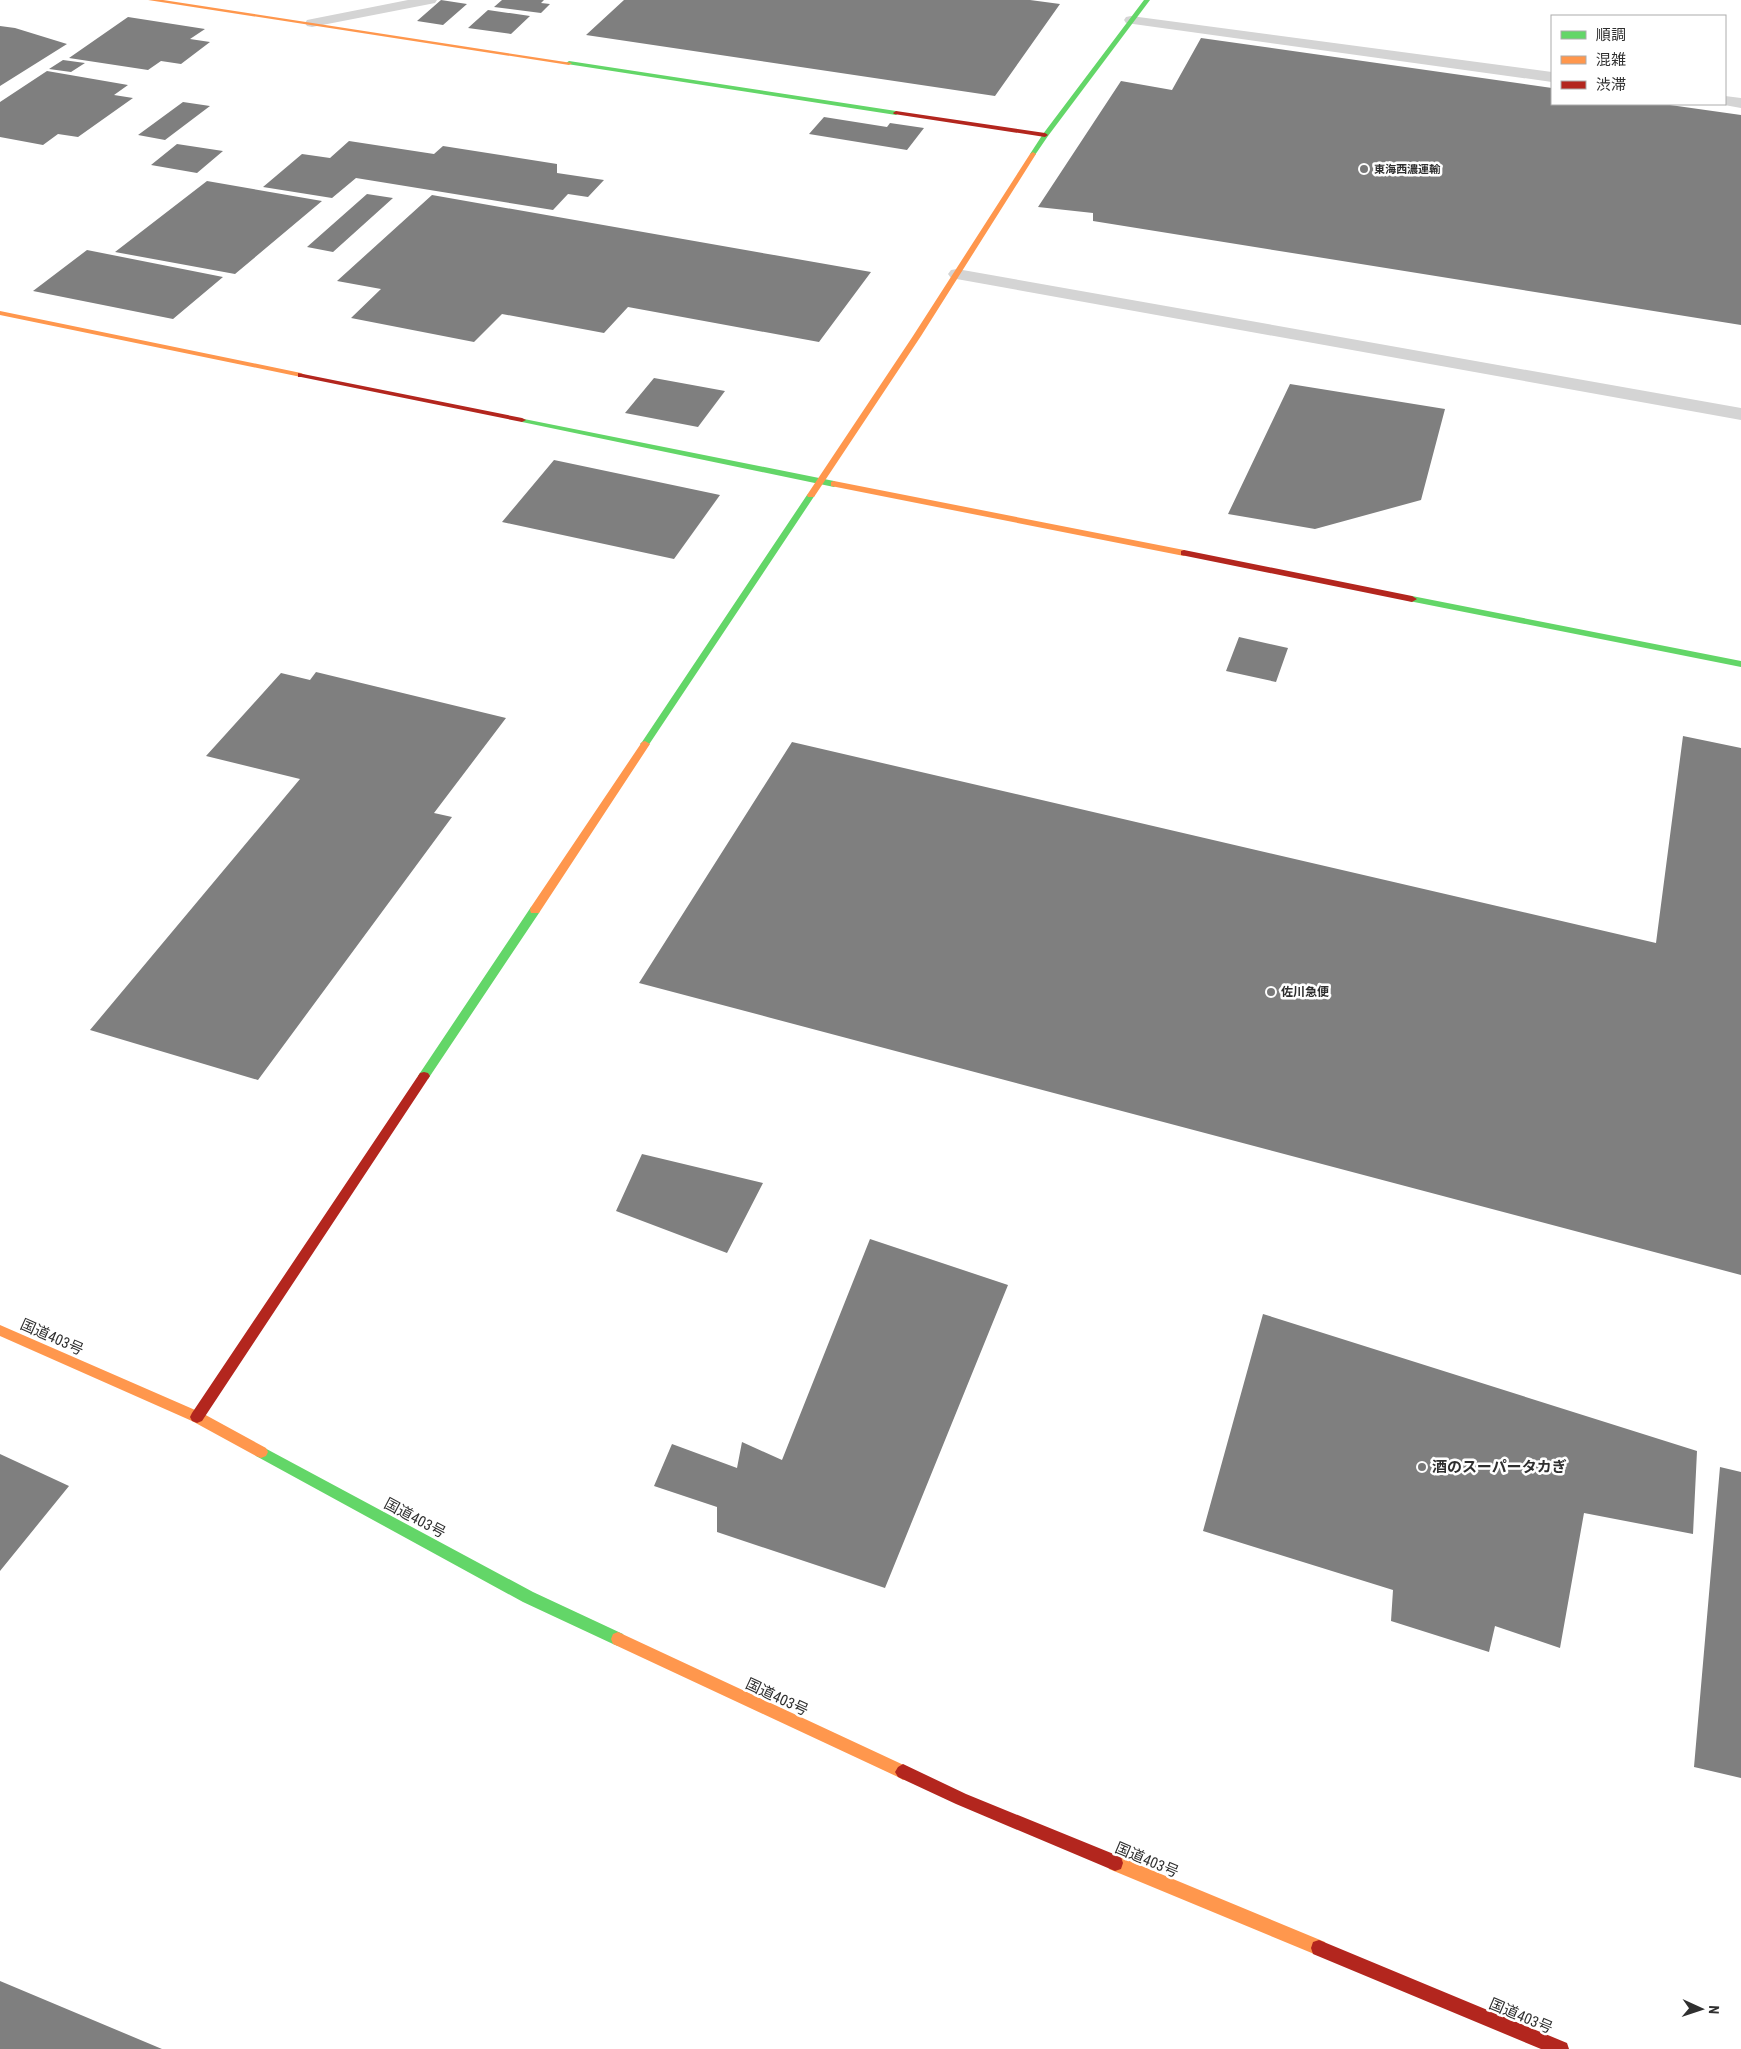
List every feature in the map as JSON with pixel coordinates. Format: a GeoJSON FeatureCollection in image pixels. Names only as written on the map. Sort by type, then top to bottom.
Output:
{"type":"FeatureCollection","features":[{"type":"Feature","properties":{"kind":"main road"},"geometry":{"type":"LineString","coordinates":[[151,0],[1045,135]]}},
{"type":"Feature","properties":{"kind":"main road"},"geometry":{"type":"LineString","coordinates":[[197,1417],[957,274],[1045,135],[1147,0]]}},
{"type":"Feature","properties":{"kind":"main road"},"geometry":{"type":"LineString","coordinates":[[0,313],[819,481],[1741,664]]}},
{"type":"Feature","properties":{"kind":"main road","name":"国道403号"},"geometry":{"type":"LineString","coordinates":[[0,1330],[197,1417],[528,1597],[952,1795],[1561,2049]]}},
{"type":"Feature","properties":{"kind":"street"},"geometry":{"type":"LineString","coordinates":[[312,23],[430,0]]}},
{"type":"Feature","properties":{"kind":"street"},"geometry":{"type":"LineString","coordinates":[[1131,20],[1551,77]]}},
{"type":"Feature","properties":{"kind":"street"},"geometry":{"type":"LineString","coordinates":[[1726,100],[1741,103]]}},
{"type":"Feature","properties":{"kind":"street"},"geometry":{"type":"LineString","coordinates":[[957,274],[1741,414]]}},
{"type":"Feature","properties":{"kind":"building"},"geometry":{"type":"Polygon","coordinates":[[[441,0],[467,4],[443,25],[417,21],[441,0]]]}},
{"type":"Feature","properties":{"kind":"building"},"geometry":{"type":"Polygon","coordinates":[[[502,0],[544,0],[541,3],[550,4],[541,13],[494,7],[502,0]]]}},
{"type":"Feature","properties":{"kind":"building"},"geometry":{"type":"Polygon","coordinates":[[[624,0],[1030,0],[1060,4],[995,96],[586,35],[624,0]]]}},
{"type":"Feature","properties":{"kind":"building"},"geometry":{"type":"Polygon","coordinates":[[[488,10],[530,16],[511,34],[468,28],[488,10]]]}},
{"type":"Feature","properties":{"kind":"building"},"geometry":{"type":"Polygon","coordinates":[[[128,17],[205,29],[190,39],[210,42],[181,64],[161,61],[148,70],[69,58],[128,17]]]}},
{"type":"Feature","properties":{"kind":"building"},"geometry":{"type":"Polygon","coordinates":[[[0,26],[15,28],[67,44],[0,86],[0,26]]]}},
{"type":"Feature","properties":{"kind":"building"},"geometry":{"type":"Polygon","coordinates":[[[1201,38],[1551,88],[1551,105],[1670,105],[1741,115],[1741,325],[1093,221],[1093,213],[1038,207],[1121,81],[1172,90],[1201,38]]]}},
{"type":"Feature","properties":{"kind":"building"},"geometry":{"type":"Polygon","coordinates":[[[63,60],[85,63],[71,72],[49,69],[63,60]]]}},
{"type":"Feature","properties":{"kind":"building"},"geometry":{"type":"Polygon","coordinates":[[[47,71],[128,85],[114,95],[133,98],[78,137],[58,134],[43,145],[0,137],[0,102],[47,71]]]}},
{"type":"Feature","properties":{"kind":"building"},"geometry":{"type":"Polygon","coordinates":[[[183,102],[210,106],[165,140],[138,135],[183,102]]]}},
{"type":"Feature","properties":{"kind":"building"},"geometry":{"type":"Polygon","coordinates":[[[824,117],[887,127],[890,123],[924,128],[907,150],[809,134],[824,117]]]}},
{"type":"Feature","properties":{"kind":"building"},"geometry":{"type":"Polygon","coordinates":[[[349,141],[434,154],[443,146],[557,164],[557,173],[604,180],[588,197],[568,194],[553,210],[356,178],[332,198],[263,187],[302,154],[330,158],[349,141]]]}},
{"type":"Feature","properties":{"kind":"building"},"geometry":{"type":"Polygon","coordinates":[[[177,144],[223,151],[197,173],[151,165],[177,144]]]}},
{"type":"Feature","properties":{"kind":"building"},"geometry":{"type":"Polygon","coordinates":[[[207,181],[322,201],[235,274],[115,252],[207,181]]]}},
{"type":"Feature","properties":{"kind":"building"},"geometry":{"type":"Polygon","coordinates":[[[367,194],[393,198],[333,252],[307,247],[367,194]]]}},
{"type":"Feature","properties":{"kind":"building"},"geometry":{"type":"Polygon","coordinates":[[[432,195],[871,272],[819,342],[628,307],[604,333],[502,314],[474,342],[351,318],[381,289],[337,281],[432,195]]]}},
{"type":"Feature","properties":{"kind":"building"},"geometry":{"type":"Polygon","coordinates":[[[87,250],[223,277],[173,319],[33,291],[87,250]]]}},
{"type":"Feature","properties":{"kind":"building"},"geometry":{"type":"Polygon","coordinates":[[[654,378],[725,391],[698,427],[625,413],[654,378]]]}},
{"type":"Feature","properties":{"kind":"building"},"geometry":{"type":"Polygon","coordinates":[[[1290,384],[1445,409],[1421,500],[1315,529],[1228,514],[1290,384]]]}},
{"type":"Feature","properties":{"kind":"building"},"geometry":{"type":"Polygon","coordinates":[[[554,460],[720,495],[674,559],[502,522],[554,460]]]}},
{"type":"Feature","properties":{"kind":"building"},"geometry":{"type":"Polygon","coordinates":[[[1239,637],[1288,648],[1276,682],[1226,671],[1239,637]]]}},
{"type":"Feature","properties":{"kind":"building"},"geometry":{"type":"Polygon","coordinates":[[[316,672],[506,718],[434,813],[452,817],[258,1080],[90,1030],[300,779],[206,756],[281,673],[310,680],[316,672]]]}},
{"type":"Feature","properties":{"kind":"building"},"geometry":{"type":"Polygon","coordinates":[[[1683,736],[1741,748],[1741,1275],[639,983],[792,742],[1656,943],[1683,736]]]}},
{"type":"Feature","properties":{"kind":"building"},"geometry":{"type":"Polygon","coordinates":[[[642,1154],[763,1183],[727,1253],[616,1211],[642,1154]]]}},
{"type":"Feature","properties":{"kind":"building"},"geometry":{"type":"Polygon","coordinates":[[[870,1239],[1008,1285],[885,1588],[717,1532],[717,1507],[654,1486],[672,1444],[737,1468],[742,1442],[782,1460],[870,1239]]]}},
{"type":"Feature","properties":{"kind":"building"},"geometry":{"type":"Polygon","coordinates":[[[1263,1314],[1697,1451],[1693,1534],[1584,1513],[1560,1648],[1495,1626],[1489,1652],[1391,1621],[1393,1590],[1203,1531],[1263,1314]]]}},
{"type":"Feature","properties":{"kind":"building"},"geometry":{"type":"Polygon","coordinates":[[[0,1454],[69,1486],[0,1571],[0,1454]]]}},
{"type":"Feature","properties":{"kind":"building"},"geometry":{"type":"Polygon","coordinates":[[[1720,1467],[1741,1472],[1741,1778],[1694,1767],[1720,1467]]]}},
{"type":"Feature","properties":{"kind":"building"},"geometry":{"type":"Polygon","coordinates":[[[0,1981],[162,2049],[0,2049],[0,1981]]]}},
{"type":"Feature","properties":{"kind":"traffic: fast"},"geometry":{"type":"LineString","coordinates":[[1033,154],[1045,135],[1147,0]]}},
{"type":"Feature","properties":{"kind":"traffic: fast"},"geometry":{"type":"LineString","coordinates":[[569,63],[896,113]]}},
{"type":"Feature","properties":{"kind":"traffic: fast"},"geometry":{"type":"LineString","coordinates":[[522,420],[834,484]]}},
{"type":"Feature","properties":{"kind":"traffic: fast"},"geometry":{"type":"LineString","coordinates":[[645,744],[811,495]]}},
{"type":"Feature","properties":{"kind":"traffic: fast"},"geometry":{"type":"LineString","coordinates":[[1412,599],[1741,664]]}},
{"type":"Feature","properties":{"kind":"traffic: fast"},"geometry":{"type":"LineString","coordinates":[[424,1076],[535,910]]}},
{"type":"Feature","properties":{"kind":"traffic: fast"},"geometry":{"type":"LineString","coordinates":[[261,1452],[528,1597],[618,1639]]}},
{"type":"Feature","properties":{"kind":"traffic: slow"},"geometry":{"type":"LineString","coordinates":[[151,0],[569,63]]}},
{"type":"Feature","properties":{"kind":"traffic: slow"},"geometry":{"type":"LineString","coordinates":[[811,495],[917,336],[1033,154]]}},
{"type":"Feature","properties":{"kind":"traffic: slow"},"geometry":{"type":"LineString","coordinates":[[0,313],[301,375]]}},
{"type":"Feature","properties":{"kind":"traffic: slow"},"geometry":{"type":"LineString","coordinates":[[834,484],[1184,553]]}},
{"type":"Feature","properties":{"kind":"traffic: slow"},"geometry":{"type":"LineString","coordinates":[[535,910],[645,744]]}},
{"type":"Feature","properties":{"kind":"traffic: slow"},"geometry":{"type":"LineString","coordinates":[[0,1330],[197,1417],[261,1452]]}},
{"type":"Feature","properties":{"kind":"traffic: slow"},"geometry":{"type":"LineString","coordinates":[[618,1639],[903,1772]]}},
{"type":"Feature","properties":{"kind":"traffic: slow"},"geometry":{"type":"LineString","coordinates":[[1115,1863],[1319,1948]]}},
{"type":"Feature","properties":{"kind":"traffic: jam"},"geometry":{"type":"LineString","coordinates":[[896,113],[1045,135]]}},
{"type":"Feature","properties":{"kind":"traffic: jam"},"geometry":{"type":"LineString","coordinates":[[301,375],[522,420]]}},
{"type":"Feature","properties":{"kind":"traffic: jam"},"geometry":{"type":"LineString","coordinates":[[1184,553],[1412,599]]}},
{"type":"Feature","properties":{"kind":"traffic: jam"},"geometry":{"type":"LineString","coordinates":[[197,1417],[424,1076]]}},
{"type":"Feature","properties":{"kind":"traffic: jam"},"geometry":{"type":"LineString","coordinates":[[903,1772],[961,1799],[1115,1863]]}},
{"type":"Feature","properties":{"kind":"traffic: jam"},"geometry":{"type":"LineString","coordinates":[[1319,1948],[1561,2049]]}},
{"type":"Feature","properties":{"kind":"place","name":"東海西濃運輸"},"geometry":{"type":"Point","coordinates":[1364,169]}},
{"type":"Feature","properties":{"kind":"place","name":"佐川急便"},"geometry":{"type":"Point","coordinates":[1271,992]}},
{"type":"Feature","properties":{"kind":"place","name":"酒のスーパータカぎ"},"geometry":{"type":"Point","coordinates":[1422,1467]}}]}
